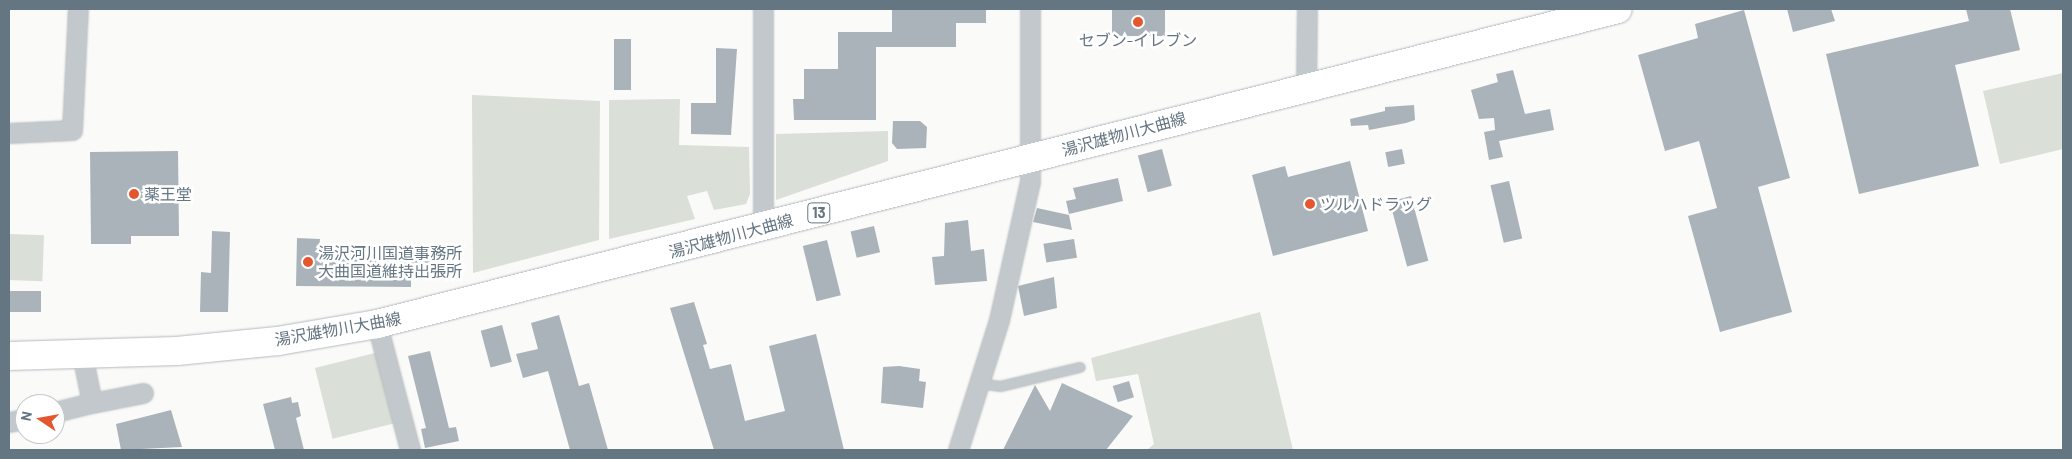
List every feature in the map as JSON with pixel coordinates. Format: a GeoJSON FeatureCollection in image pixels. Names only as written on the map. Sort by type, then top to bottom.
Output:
{"type":"FeatureCollection","features":[{"type":"Feature","properties":{"kind":"main road","name":"湯沢雄物川大曲線"},"geometry":{"type":"LineString","coordinates":[[9,356],[232,346],[377,324],[1618,9]]}},
{"type":"Feature","properties":{"kind":"street"},"geometry":{"type":"LineString","coordinates":[[9,132],[72,130],[78,9]]}},
{"type":"Feature","properties":{"kind":"street"},"geometry":{"type":"LineString","coordinates":[[763,227],[764,9]]}},
{"type":"Feature","properties":{"kind":"street"},"geometry":{"type":"LineString","coordinates":[[958,450],[979,384],[1022,231],[1030,159],[1030,9]]}},
{"type":"Feature","properties":{"kind":"street"},"geometry":{"type":"LineString","coordinates":[[1306,88],[1307,9]]}},
{"type":"Feature","properties":{"kind":"street"},"geometry":{"type":"LineString","coordinates":[[377,324],[410,450]]}},
{"type":"Feature","properties":{"kind":"street"},"geometry":{"type":"LineString","coordinates":[[82,354],[92,403]]}},
{"type":"Feature","properties":{"kind":"street"},"geometry":{"type":"LineString","coordinates":[[65,410],[144,393]]}},
{"type":"Feature","properties":{"kind":"lane"},"geometry":{"type":"LineString","coordinates":[[979,384],[1000,386],[1080,366]]}},
{"type":"Feature","properties":{"kind":"shaded area"},"geometry":{"type":"Polygon","coordinates":[[[2063,73],[2063,149],[2000,164],[1983,91],[2063,73]]]}},
{"type":"Feature","properties":{"kind":"shaded area"},"geometry":{"type":"Polygon","coordinates":[[[472,95],[600,101],[599,240],[473,273],[472,95]]]}},
{"type":"Feature","properties":{"kind":"shaded area"},"geometry":{"type":"Polygon","coordinates":[[[680,99],[679,145],[749,147],[750,194],[746,204],[714,210],[707,191],[687,196],[695,219],[609,239],[609,100],[680,99]]]}},
{"type":"Feature","properties":{"kind":"shaded area"},"geometry":{"type":"Polygon","coordinates":[[[888,131],[888,161],[776,200],[776,134],[888,131]]]}},
{"type":"Feature","properties":{"kind":"shaded area"},"geometry":{"type":"Polygon","coordinates":[[[9,234],[44,235],[42,281],[9,280],[9,234]]]}},
{"type":"Feature","properties":{"kind":"shaded area"},"geometry":{"type":"Polygon","coordinates":[[[1260,312],[1293,450],[1147,450],[1154,444],[1138,374],[1096,381],[1091,358],[1260,312]]]}},
{"type":"Feature","properties":{"kind":"shaded area"},"geometry":{"type":"Polygon","coordinates":[[[379,352],[397,423],[333,439],[315,368],[379,352]]]}},
{"type":"Feature","properties":{"kind":"building"},"geometry":{"type":"Polygon","coordinates":[[[892,9],[986,9],[986,23],[956,23],[956,47],[876,47],[876,120],[794,120],[793,99],[804,99],[804,69],[838,69],[838,32],[892,32],[892,9]]]}},
{"type":"Feature","properties":{"kind":"building","name":"セブン-イレブン"},"geometry":{"type":"Polygon","coordinates":[[[1112,9],[1165,9],[1165,36],[1112,36],[1112,9]]]}},
{"type":"Feature","properties":{"kind":"building"},"geometry":{"type":"Polygon","coordinates":[[[1787,9],[1831,9],[1835,21],[1793,32],[1787,9]]]}},
{"type":"Feature","properties":{"kind":"building"},"geometry":{"type":"Polygon","coordinates":[[[1966,9],[2010,9],[2020,50],[1955,65],[1979,166],[1859,194],[1826,54],[1969,21],[1966,9]]]}},
{"type":"Feature","properties":{"kind":"building"},"geometry":{"type":"Polygon","coordinates":[[[1744,10],[1790,178],[1758,187],[1792,312],[1720,332],[1688,216],[1717,208],[1699,141],[1665,151],[1638,55],[1698,38],[1695,24],[1744,10]]]}},
{"type":"Feature","properties":{"kind":"building"},"geometry":{"type":"Polygon","coordinates":[[[614,39],[631,39],[631,90],[614,90],[614,39]]]}},
{"type":"Feature","properties":{"kind":"building"},"geometry":{"type":"Polygon","coordinates":[[[716,48],[737,49],[731,135],[691,134],[691,103],[716,103],[716,48]]]}},
{"type":"Feature","properties":{"kind":"building"},"geometry":{"type":"Polygon","coordinates":[[[1513,70],[1525,114],[1550,109],[1554,130],[1499,141],[1503,157],[1489,160],[1484,132],[1495,130],[1494,118],[1479,119],[1471,90],[1498,82],[1496,74],[1513,70]]]}},
{"type":"Feature","properties":{"kind":"building"},"geometry":{"type":"Polygon","coordinates":[[[1414,105],[1415,120],[1406,123],[1369,130],[1368,125],[1351,126],[1350,119],[1385,111],[1385,107],[1414,105]]]}},
{"type":"Feature","properties":{"kind":"building"},"geometry":{"type":"Polygon","coordinates":[[[893,121],[920,121],[927,127],[926,148],[897,149],[892,143],[893,121]]]}},
{"type":"Feature","properties":{"kind":"building"},"geometry":{"type":"Polygon","coordinates":[[[1162,149],[1172,186],[1148,192],[1138,155],[1162,149]]]}},
{"type":"Feature","properties":{"kind":"building"},"geometry":{"type":"Polygon","coordinates":[[[1402,149],[1405,164],[1388,167],[1385,152],[1402,149]]]}},
{"type":"Feature","properties":{"kind":"building","name":"薬王堂"},"geometry":{"type":"Polygon","coordinates":[[[178,151],[179,236],[131,236],[131,244],[91,244],[90,152],[178,151]]]}},
{"type":"Feature","properties":{"kind":"building","name":"ツルハドラッグ"},"geometry":{"type":"Polygon","coordinates":[[[1350,161],[1368,231],[1273,256],[1252,175],[1285,166],[1288,177],[1350,161]]]}},
{"type":"Feature","properties":{"kind":"building"},"geometry":{"type":"Polygon","coordinates":[[[1118,178],[1123,201],[1069,214],[1066,201],[1076,199],[1073,188],[1118,178]]]}},
{"type":"Feature","properties":{"kind":"building"},"geometry":{"type":"Polygon","coordinates":[[[1509,181],[1522,238],[1504,243],[1490,185],[1509,181]]]}},
{"type":"Feature","properties":{"kind":"building"},"geometry":{"type":"Polygon","coordinates":[[[1411,196],[1428,261],[1407,266],[1390,202],[1411,196]]]}},
{"type":"Feature","properties":{"kind":"building"},"geometry":{"type":"Polygon","coordinates":[[[1037,208],[1069,215],[1072,230],[1033,222],[1037,208]]]}},
{"type":"Feature","properties":{"kind":"building"},"geometry":{"type":"Polygon","coordinates":[[[968,220],[971,251],[984,249],[987,281],[935,285],[932,257],[944,256],[945,223],[968,220]]]}},
{"type":"Feature","properties":{"kind":"building"},"geometry":{"type":"Polygon","coordinates":[[[874,226],[880,252],[857,258],[851,231],[874,226]]]}},
{"type":"Feature","properties":{"kind":"building"},"geometry":{"type":"Polygon","coordinates":[[[212,231],[230,232],[228,312],[200,312],[201,272],[211,273],[212,231]]]}},
{"type":"Feature","properties":{"kind":"building"},"geometry":{"type":"Polygon","coordinates":[[[297,238],[320,239],[319,259],[419,260],[419,254],[450,254],[450,271],[445,275],[411,276],[411,287],[296,286],[297,238]]]}},
{"type":"Feature","properties":{"kind":"building"},"geometry":{"type":"Polygon","coordinates":[[[1074,239],[1077,258],[1046,263],[1043,244],[1074,239]]]}},
{"type":"Feature","properties":{"kind":"building"},"geometry":{"type":"Polygon","coordinates":[[[827,240],[841,295],[817,301],[803,246],[827,240]]]}},
{"type":"Feature","properties":{"kind":"building"},"geometry":{"type":"Polygon","coordinates":[[[1054,277],[1057,308],[1024,316],[1018,286],[1054,277]]]}},
{"type":"Feature","properties":{"kind":"building"},"geometry":{"type":"Polygon","coordinates":[[[9,291],[41,291],[41,312],[9,312],[9,291]]]}},
{"type":"Feature","properties":{"kind":"building"},"geometry":{"type":"Polygon","coordinates":[[[694,302],[707,344],[703,345],[710,369],[731,364],[745,421],[785,411],[769,346],[816,334],[844,450],[714,450],[670,308],[694,302]]]}},
{"type":"Feature","properties":{"kind":"building"},"geometry":{"type":"Polygon","coordinates":[[[559,315],[579,386],[589,383],[608,450],[570,450],[548,371],[523,378],[516,354],[538,349],[531,323],[559,315]]]}},
{"type":"Feature","properties":{"kind":"building"},"geometry":{"type":"Polygon","coordinates":[[[502,325],[512,362],[491,367],[481,331],[502,325]]]}},
{"type":"Feature","properties":{"kind":"building"},"geometry":{"type":"Polygon","coordinates":[[[430,351],[449,428],[456,427],[459,441],[425,448],[421,429],[426,428],[408,356],[430,351]]]}},
{"type":"Feature","properties":{"kind":"building"},"geometry":{"type":"Polygon","coordinates":[[[899,366],[920,369],[919,381],[926,382],[923,408],[881,403],[883,367],[899,366]]]}},
{"type":"Feature","properties":{"kind":"building"},"geometry":{"type":"Polygon","coordinates":[[[1129,381],[1134,397],[1118,402],[1113,386],[1129,381]]]}},
{"type":"Feature","properties":{"kind":"building"},"geometry":{"type":"Polygon","coordinates":[[[1062,383],[1133,416],[1106,450],[1003,450],[1035,385],[1050,411],[1062,383]]]}},
{"type":"Feature","properties":{"kind":"building"},"geometry":{"type":"Polygon","coordinates":[[[291,397],[292,403],[298,402],[301,416],[296,418],[304,450],[275,450],[263,404],[291,397]]]}},
{"type":"Feature","properties":{"kind":"building"},"geometry":{"type":"Polygon","coordinates":[[[171,410],[182,447],[121,450],[116,424],[171,410]]]}},
{"type":"Feature","properties":{"kind":"place","name":"セブン-イレブン"},"geometry":{"type":"Point","coordinates":[1138,22]}},
{"type":"Feature","properties":{"kind":"place","name":"薬王堂"},"geometry":{"type":"Point","coordinates":[134,194]}},
{"type":"Feature","properties":{"kind":"place","name":"ツルハドラッグ"},"geometry":{"type":"Point","coordinates":[1310,204]}},
{"type":"Feature","properties":{"kind":"place","name":"湯沢河川国道事務所 大曲国道維持出張所"},"geometry":{"type":"Point","coordinates":[308,262]}}]}
